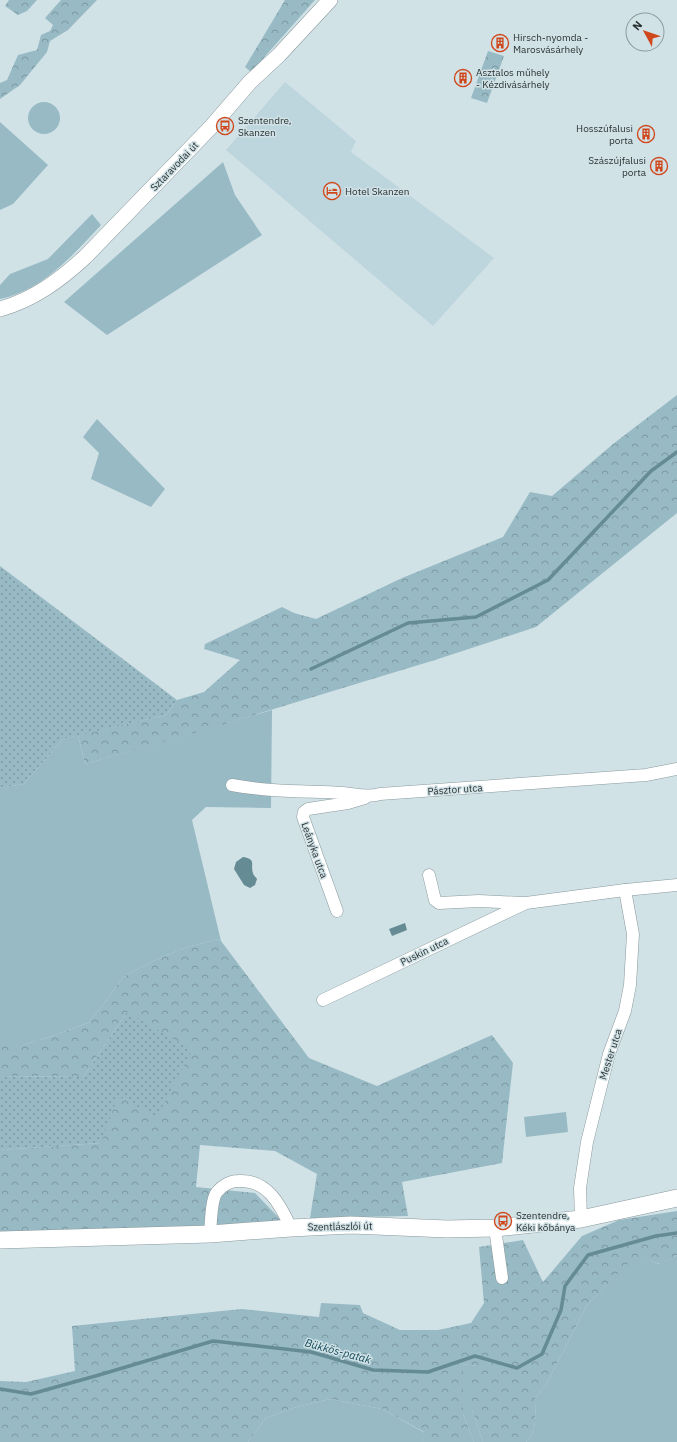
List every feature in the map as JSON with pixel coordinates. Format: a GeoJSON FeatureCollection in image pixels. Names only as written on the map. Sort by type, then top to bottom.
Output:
{"type":"FeatureCollection","features":[{"type":"Feature","properties":{"kind":"main road","name":"Szentlászlói út"},"geometry":{"type":"LineString","coordinates":[[0,1240],[210,1234],[351,1225],[447,1229],[495,1228],[581,1219],[677,1198]]}},
{"type":"Feature","properties":{"kind":"street","name":"Sztaravodai út"},"geometry":{"type":"LineString","coordinates":[[0,309],[17,304],[47,288],[69,272],[212,126],[250,82],[279,55],[330,0]]}},
{"type":"Feature","properties":{"kind":"street","name":"Pásztor utca"},"geometry":{"type":"LineString","coordinates":[[232,785],[260,790],[342,793],[374,796],[646,775],[677,769]]}},
{"type":"Feature","properties":{"kind":"street","name":"Leányka utca"},"geometry":{"type":"LineString","coordinates":[[337,911],[303,816],[304,812],[308,809],[348,803],[374,796]]}},
{"type":"Feature","properties":{"kind":"street","name":"Puskin utca"},"geometry":{"type":"LineString","coordinates":[[429,875],[436,900],[439,903],[479,901],[526,903],[677,885]]}},
{"type":"Feature","properties":{"kind":"street","name":"Mester utca"},"geometry":{"type":"LineString","coordinates":[[581,1219],[580,1188],[587,1142],[609,1054],[625,1011],[630,985],[633,934],[625,890]]}},
{"type":"Feature","properties":{"kind":"street","name":"Puskin utca"},"geometry":{"type":"LineString","coordinates":[[323,1000],[526,903]]}},
{"type":"Feature","properties":{"kind":"street"},"geometry":{"type":"LineString","coordinates":[[210,1234],[212,1209],[216,1192],[231,1181],[249,1180],[265,1189],[281,1206],[291,1228]]}},
{"type":"Feature","properties":{"kind":"street"},"geometry":{"type":"LineString","coordinates":[[495,1228],[502,1278]]}},
{"type":"Feature","properties":{"kind":"shaded area"},"geometry":{"type":"Polygon","coordinates":[[[285,82],[356,141],[351,152],[494,258],[433,326],[226,150],[285,82]]]}},
{"type":"Feature","properties":{"kind":"shaded area"},"geometry":{"type":"Polygon","coordinates":[[[243,857],[252,861],[253,874],[257,879],[255,885],[250,888],[244,885],[234,869],[236,862],[243,857]]]}},
{"type":"Feature","properties":{"kind":"shaded area"},"geometry":{"type":"Polygon","coordinates":[[[405,923],[407,930],[392,936],[389,929],[405,923]]]}},
{"type":"Feature","properties":{"kind":"green space"},"geometry":{"type":"Polygon","coordinates":[[[9,0],[37,0],[27,11],[18,15],[5,6],[9,0]]]}},
{"type":"Feature","properties":{"kind":"green space"},"geometry":{"type":"Polygon","coordinates":[[[61,0],[97,0],[68,30],[50,41],[47,52],[20,85],[0,99],[0,83],[7,80],[18,55],[37,50],[41,35],[50,31],[53,25],[45,18],[61,0]]]}},
{"type":"Feature","properties":{"kind":"green space"},"geometry":{"type":"Polygon","coordinates":[[[285,0],[315,0],[251,72],[245,67],[285,0]]]}},
{"type":"Feature","properties":{"kind":"green space"},"geometry":{"type":"Polygon","coordinates":[[[488,51],[504,56],[487,103],[471,98],[488,51]]]}},
{"type":"Feature","properties":{"kind":"green space"},"geometry":{"type":"Polygon","coordinates":[[[44,102],[50,103],[57,109],[60,118],[59,124],[53,131],[44,134],[38,133],[31,127],[28,118],[29,112],[35,105],[44,102]]]}},
{"type":"Feature","properties":{"kind":"green space"},"geometry":{"type":"Polygon","coordinates":[[[0,122],[48,165],[13,204],[0,210],[0,122]]]}},
{"type":"Feature","properties":{"kind":"green space"},"geometry":{"type":"Polygon","coordinates":[[[223,162],[235,195],[262,235],[107,335],[64,302],[223,162]]]}},
{"type":"Feature","properties":{"kind":"green space"},"geometry":{"type":"Polygon","coordinates":[[[92,214],[101,225],[68,259],[43,280],[30,288],[0,299],[0,285],[10,274],[48,259],[92,214]]]}},
{"type":"Feature","properties":{"kind":"green space"},"geometry":{"type":"Polygon","coordinates":[[[677,395],[677,513],[536,627],[435,660],[208,729],[85,764],[78,735],[166,715],[177,700],[204,692],[240,660],[204,649],[205,644],[282,607],[294,613],[316,619],[402,578],[503,537],[530,492],[552,496],[613,444],[677,395]]]}},
{"type":"Feature","properties":{"kind":"green space"},"geometry":{"type":"Polygon","coordinates":[[[97,419],[165,489],[151,507],[91,479],[99,453],[83,437],[97,419]]]}},
{"type":"Feature","properties":{"kind":"green space"},"geometry":{"type":"Polygon","coordinates":[[[0,566],[177,700],[166,715],[63,739],[24,784],[0,788],[0,566]]]}},
{"type":"Feature","properties":{"kind":"green space"},"geometry":{"type":"Polygon","coordinates":[[[272,710],[271,808],[206,807],[192,820],[221,941],[218,939],[184,948],[153,961],[123,977],[88,1023],[23,1045],[0,1045],[0,788],[24,784],[63,739],[78,735],[85,764],[272,710]]]}},
{"type":"Feature","properties":{"kind":"green space"},"geometry":{"type":"Polygon","coordinates":[[[218,939],[309,1058],[377,1086],[492,1035],[513,1063],[502,1163],[402,1182],[408,1216],[310,1218],[317,1174],[275,1151],[200,1145],[196,1187],[255,1193],[283,1222],[0,1236],[0,1150],[101,1143],[127,1012],[83,1077],[0,1076],[0,1045],[23,1045],[88,1023],[123,977],[153,961],[184,948],[218,939]]]}},
{"type":"Feature","properties":{"kind":"green space"},"geometry":{"type":"Polygon","coordinates":[[[127,1012],[192,1050],[157,1117],[118,1096],[101,1143],[0,1150],[0,1076],[83,1077],[127,1012]]]}},
{"type":"Feature","properties":{"kind":"green space"},"geometry":{"type":"Polygon","coordinates":[[[566,1112],[568,1132],[526,1137],[524,1117],[566,1112]]]}},
{"type":"Feature","properties":{"kind":"green space"},"geometry":{"type":"Polygon","coordinates":[[[677,1211],[677,1255],[660,1264],[636,1256],[587,1305],[546,1385],[535,1398],[534,1427],[530,1438],[526,1442],[483,1442],[472,1410],[472,1373],[477,1366],[463,1364],[463,1414],[474,1442],[423,1442],[424,1432],[382,1409],[330,1399],[293,1408],[266,1418],[248,1442],[0,1442],[0,1381],[26,1382],[75,1371],[72,1326],[242,1309],[319,1317],[321,1303],[360,1305],[363,1313],[400,1330],[438,1330],[471,1323],[484,1303],[479,1247],[523,1240],[543,1282],[582,1236],[619,1220],[677,1211]]]}},
{"type":"Feature","properties":{"kind":"green space"},"geometry":{"type":"Polygon","coordinates":[[[636,1255],[659,1264],[677,1255],[677,1442],[526,1442],[530,1438],[534,1427],[535,1398],[546,1385],[587,1305],[636,1255]]]}},
{"type":"Feature","properties":{"kind":"green space"},"geometry":{"type":"Polygon","coordinates":[[[462,1364],[478,1366],[472,1410],[483,1442],[474,1442],[463,1414],[462,1364]]]}},
{"type":"Feature","properties":{"kind":"green space"},"geometry":{"type":"Polygon","coordinates":[[[330,1399],[382,1409],[425,1433],[423,1442],[248,1442],[266,1418],[293,1408],[330,1399]]]}},
{"type":"Feature","properties":{"kind":"waterway"},"geometry":{"type":"LineString","coordinates":[[311,669],[408,623],[476,617],[548,580],[651,471],[677,452]]}},
{"type":"Feature","properties":{"kind":"waterway","name":"Bükkös-patak"},"geometry":{"type":"LineString","coordinates":[[0,1389],[31,1394],[213,1341],[311,1352],[373,1370],[428,1372],[475,1356],[517,1368],[542,1354],[561,1310],[565,1286],[588,1255],[656,1236],[677,1233]]}},
{"type":"Feature","properties":{"kind":"place","name":"Hirsch-nyomda - Marosvásárhely"},"geometry":{"type":"Point","coordinates":[500,43]}},
{"type":"Feature","properties":{"kind":"place","name":"Asztalos műhely - Kézdivásárhely"},"geometry":{"type":"Point","coordinates":[463,78]}},
{"type":"Feature","properties":{"kind":"place","name":"Szentendre, Skanzen"},"geometry":{"type":"Point","coordinates":[225,126]}},
{"type":"Feature","properties":{"kind":"place","name":"Hosszúfalusi porta"},"geometry":{"type":"Point","coordinates":[646,134]}},
{"type":"Feature","properties":{"kind":"place","name":"Szászújfalusi porta"},"geometry":{"type":"Point","coordinates":[659,166]}},
{"type":"Feature","properties":{"kind":"place","name":"Hotel Skanzen"},"geometry":{"type":"Point","coordinates":[332,191]}},
{"type":"Feature","properties":{"kind":"place","name":"Szentendre, Kéki kőbánya"},"geometry":{"type":"Point","coordinates":[503,1221]}}]}
